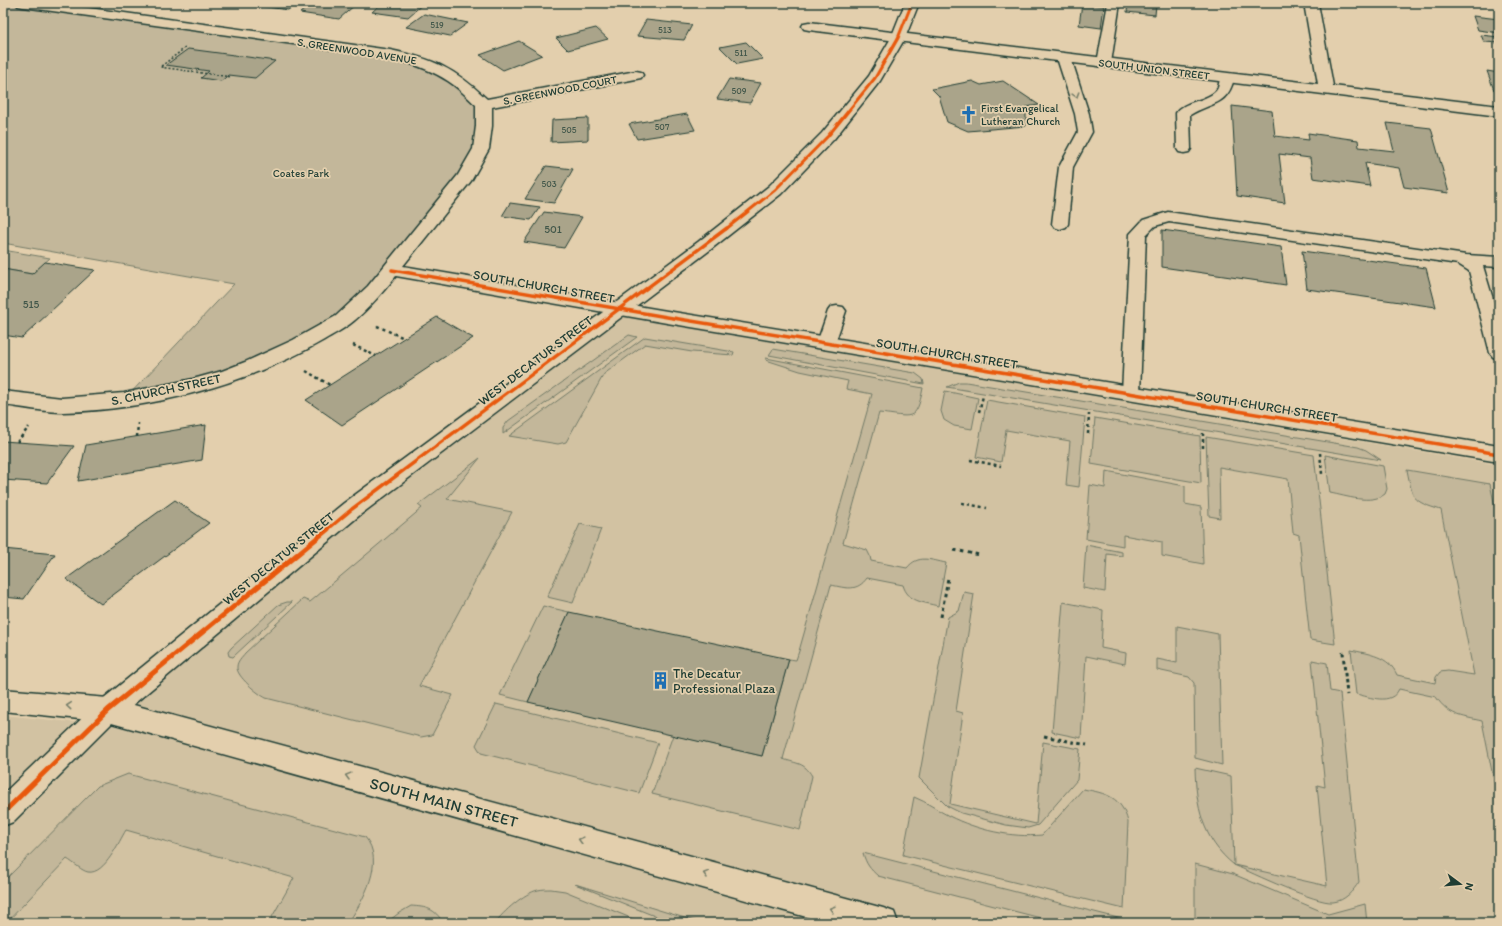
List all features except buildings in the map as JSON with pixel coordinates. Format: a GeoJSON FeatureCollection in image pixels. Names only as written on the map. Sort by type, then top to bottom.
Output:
{"type":"FeatureCollection","features":[{"type":"Feature","properties":{"kind":"street","name":"S. GREENWOOD AVENUE"},"geometry":{"type":"LineString","coordinates":[[22,3],[390,54],[421,61],[450,75],[484,104]]}},
{"type":"Feature","properties":{"kind":"street","name":"WEST DECATUR STREET"},"geometry":{"type":"LineString","coordinates":[[3,813],[108,710],[352,509],[704,246],[775,190],[828,136],[875,78],[898,38],[912,3]]}},
{"type":"Feature","properties":{"kind":"street"},"geometry":{"type":"LineString","coordinates":[[1311,3],[1326,90]]}},
{"type":"Feature","properties":{"kind":"street","name":"SOUTH UNION STREET"},"geometry":{"type":"LineString","coordinates":[[809,26],[1499,111]]}},
{"type":"Feature","properties":{"kind":"street","name":"S. GREENWOOD COURT"},"geometry":{"type":"LineString","coordinates":[[484,104],[636,75]]}},
{"type":"Feature","properties":{"kind":"street"},"geometry":{"type":"LineString","coordinates":[[392,270],[465,177],[481,150],[484,126],[484,104]]}},
{"type":"Feature","properties":{"kind":"street","name":"SOUTH CHURCH STREET"},"geometry":{"type":"LineString","coordinates":[[392,270],[1130,394],[1499,454]]}},
{"type":"Feature","properties":{"kind":"street","name":"S. CHURCH STREET"},"geometry":{"type":"LineString","coordinates":[[3,398],[62,405],[124,400],[193,386],[229,376],[300,345],[342,320],[375,290],[392,270]]}},
{"type":"Feature","properties":{"kind":"street","name":"SOUTH MAIN STREET"},"geometry":{"type":"LineString","coordinates":[[3,700],[108,710],[883,923]]}},
{"type":"Feature","properties":{"kind":"lane"},"geometry":{"type":"LineString","coordinates":[[1104,63],[1114,3]]}},
{"type":"Feature","properties":{"kind":"lane"},"geometry":{"type":"LineString","coordinates":[[1060,224],[1066,166],[1085,132],[1082,114],[1064,58]]}},
{"type":"Feature","properties":{"kind":"lane"},"geometry":{"type":"LineString","coordinates":[[1184,149],[1183,113],[1190,108],[1220,95],[1224,90],[1227,78]]}},
{"type":"Feature","properties":{"kind":"lane"},"geometry":{"type":"LineString","coordinates":[[1130,394],[1138,234],[1149,223],[1168,217],[1461,260],[1499,262]]}},
{"type":"Feature","properties":{"kind":"lane"},"geometry":{"type":"LineString","coordinates":[[1461,260],[1477,269],[1499,354]]}},
{"type":"Feature","properties":{"kind":"lane"},"geometry":{"type":"LineString","coordinates":[[826,343],[837,311]]}},
{"type":"Feature","properties":{"kind":"path"},"geometry":{"type":"LineString","coordinates":[[185,48],[160,67],[231,77]]}},
{"type":"Feature","properties":{"kind":"path"},"geometry":{"type":"LineString","coordinates":[[372,324],[404,338]]}},
{"type":"Feature","properties":{"kind":"path"},"geometry":{"type":"LineString","coordinates":[[347,342],[376,356]]}},
{"type":"Feature","properties":{"kind":"path"},"geometry":{"type":"LineString","coordinates":[[300,368],[330,385]]}},
{"type":"Feature","properties":{"kind":"path"},"geometry":{"type":"LineString","coordinates":[[980,412],[983,396]]}},
{"type":"Feature","properties":{"kind":"path"},"geometry":{"type":"LineString","coordinates":[[1088,434],[1089,414]]}},
{"type":"Feature","properties":{"kind":"path"},"geometry":{"type":"LineString","coordinates":[[137,437],[138,418]]}},
{"type":"Feature","properties":{"kind":"path"},"geometry":{"type":"LineString","coordinates":[[17,442],[31,425]]}},
{"type":"Feature","properties":{"kind":"path"},"geometry":{"type":"LineString","coordinates":[[1203,433],[1203,451]]}},
{"type":"Feature","properties":{"kind":"path"},"geometry":{"type":"LineString","coordinates":[[1320,453],[1322,474]]}},
{"type":"Feature","properties":{"kind":"path"},"geometry":{"type":"LineString","coordinates":[[970,460],[1001,466]]}},
{"type":"Feature","properties":{"kind":"path"},"geometry":{"type":"LineString","coordinates":[[962,503],[987,508]]}},
{"type":"Feature","properties":{"kind":"path"},"geometry":{"type":"LineString","coordinates":[[954,550],[980,555]]}},
{"type":"Feature","properties":{"kind":"path"},"geometry":{"type":"LineString","coordinates":[[941,617],[948,578]]}},
{"type":"Feature","properties":{"kind":"path"},"geometry":{"type":"LineString","coordinates":[[1342,652],[1347,696]]}},
{"type":"Feature","properties":{"kind":"path"},"geometry":{"type":"LineString","coordinates":[[1044,736],[1087,745]]}},
{"type":"Feature","properties":{"kind":"shaded area"},"geometry":{"type":"Polygon","coordinates":[[[624,316],[1499,465],[1499,923],[3,923],[3,715],[110,726],[219,632],[339,532],[624,316]]]}},
{"type":"Feature","properties":{"kind":"green space","name":"Coates Park"},"geometry":{"type":"Polygon","coordinates":[[[3,3],[23,3],[421,61],[484,104],[481,149],[343,320],[252,367],[124,400],[234,284],[3,243],[3,3]]]}},
{"type":"Feature","properties":{"kind":"green space"},"geometry":{"type":"Polygon","coordinates":[[[3,250],[50,258],[32,274],[3,269],[3,250]]]}},
{"type":"Feature","properties":{"kind":"green space"},"geometry":{"type":"Polygon","coordinates":[[[629,335],[637,337],[503,434],[503,428],[508,421],[629,335]]]}},
{"type":"Feature","properties":{"kind":"green space"},"geometry":{"type":"Polygon","coordinates":[[[645,337],[734,352],[733,355],[692,352],[645,344],[604,374],[566,442],[558,444],[509,436],[645,337]]]}},
{"type":"Feature","properties":{"kind":"green space"},"geometry":{"type":"Polygon","coordinates":[[[773,349],[915,373],[923,379],[924,384],[769,355],[773,349]]]}},
{"type":"Feature","properties":{"kind":"green space"},"geometry":{"type":"Polygon","coordinates":[[[766,358],[923,388],[918,408],[914,413],[905,416],[879,413],[843,543],[867,550],[871,561],[907,568],[920,559],[946,563],[938,606],[912,598],[905,591],[903,585],[867,578],[859,585],[851,588],[831,585],[783,759],[803,766],[812,776],[800,830],[652,794],[673,735],[762,756],[789,659],[796,660],[799,651],[872,394],[846,389],[848,381],[800,371],[766,360],[766,358]]]}},
{"type":"Feature","properties":{"kind":"green space"},"geometry":{"type":"Polygon","coordinates":[[[959,382],[1358,447],[1366,450],[1381,460],[947,387],[959,382]]]}},
{"type":"Feature","properties":{"kind":"green space"},"geometry":{"type":"Polygon","coordinates":[[[945,391],[978,398],[972,429],[954,426],[944,420],[941,411],[945,391]]]}},
{"type":"Feature","properties":{"kind":"green space"},"geometry":{"type":"Polygon","coordinates":[[[987,400],[1085,417],[1079,487],[1066,485],[1070,441],[1006,430],[1001,462],[976,457],[987,400]]]}},
{"type":"Feature","properties":{"kind":"green space"},"geometry":{"type":"Polygon","coordinates":[[[1095,418],[1200,436],[1201,483],[1091,464],[1095,418]]]}},
{"type":"Feature","properties":{"kind":"green space"},"geometry":{"type":"Polygon","coordinates":[[[1206,437],[1314,455],[1335,644],[1310,640],[1299,535],[1293,533],[1288,479],[1219,467],[1220,518],[1209,516],[1206,437]]]}},
{"type":"Feature","properties":{"kind":"green space"},"geometry":{"type":"Polygon","coordinates":[[[1325,455],[1383,466],[1387,489],[1385,494],[1373,499],[1358,499],[1330,493],[1325,455]]]}},
{"type":"Feature","properties":{"kind":"green space"},"geometry":{"type":"Polygon","coordinates":[[[480,458],[447,499],[512,512],[419,686],[453,695],[432,735],[421,737],[266,698],[253,689],[244,680],[238,671],[237,665],[245,653],[303,599],[310,602],[422,508],[418,505],[480,458]]]}},
{"type":"Feature","properties":{"kind":"green space"},"geometry":{"type":"Polygon","coordinates":[[[1407,470],[1490,484],[1499,525],[1499,807],[1482,721],[1451,712],[1436,697],[1399,689],[1395,694],[1386,699],[1356,694],[1351,650],[1384,660],[1397,675],[1435,683],[1436,677],[1440,672],[1448,671],[1474,675],[1441,510],[1424,504],[1415,498],[1412,493],[1407,470]]]}},
{"type":"Feature","properties":{"kind":"green space"},"geometry":{"type":"Polygon","coordinates":[[[1106,471],[1185,486],[1185,504],[1201,507],[1203,564],[1162,556],[1162,542],[1123,535],[1123,546],[1086,539],[1090,485],[1105,488],[1106,471]]]}},
{"type":"Feature","properties":{"kind":"green space"},"geometry":{"type":"Polygon","coordinates":[[[580,524],[601,529],[573,603],[547,597],[580,524]]]}},
{"type":"Feature","properties":{"kind":"green space"},"geometry":{"type":"Polygon","coordinates":[[[1086,545],[1122,552],[1122,556],[1107,554],[1105,592],[1083,588],[1086,545]]]}},
{"type":"Feature","properties":{"kind":"green space"},"geometry":{"type":"Polygon","coordinates":[[[964,592],[974,594],[956,711],[963,713],[950,804],[1036,824],[1043,742],[1080,749],[1077,780],[1038,825],[1028,828],[1006,825],[961,813],[947,806],[919,778],[948,617],[959,611],[964,592]]]}},
{"type":"Feature","properties":{"kind":"green space"},"geometry":{"type":"Polygon","coordinates":[[[292,602],[233,657],[229,656],[228,652],[231,648],[278,605],[292,602]]]}},
{"type":"Feature","properties":{"kind":"green space"},"geometry":{"type":"Polygon","coordinates":[[[1063,602],[1103,610],[1101,648],[1126,653],[1125,664],[1086,656],[1081,738],[1052,732],[1063,602]]]}},
{"type":"Feature","properties":{"kind":"green space"},"geometry":{"type":"Polygon","coordinates":[[[543,606],[569,612],[528,702],[500,695],[543,606]]]}},
{"type":"Feature","properties":{"kind":"green space"},"geometry":{"type":"Polygon","coordinates":[[[1177,626],[1218,634],[1222,765],[1195,758],[1194,683],[1189,677],[1157,670],[1157,659],[1177,663],[1177,626]]]}},
{"type":"Feature","properties":{"kind":"green space"},"geometry":{"type":"Polygon","coordinates":[[[1312,660],[1327,663],[1330,691],[1340,693],[1359,882],[1345,898],[1333,902],[1325,901],[1299,893],[1234,865],[1327,886],[1317,785],[1325,787],[1312,660]]]}},
{"type":"Feature","properties":{"kind":"green space"},"geometry":{"type":"Polygon","coordinates":[[[496,704],[658,743],[639,793],[481,753],[476,745],[496,704]]]}},
{"type":"Feature","properties":{"kind":"green space"},"geometry":{"type":"Polygon","coordinates":[[[1195,768],[1231,776],[1234,865],[1223,855],[1215,844],[1203,821],[1197,796],[1195,768]]]}},
{"type":"Feature","properties":{"kind":"green space"},"geometry":{"type":"Polygon","coordinates":[[[128,774],[365,837],[371,847],[373,869],[366,892],[360,904],[348,923],[271,923],[272,917],[294,878],[126,830],[111,856],[100,868],[94,872],[88,872],[67,859],[6,923],[3,923],[3,882],[98,786],[128,774]]]}},
{"type":"Feature","properties":{"kind":"green space"},"geometry":{"type":"Polygon","coordinates":[[[1083,789],[1099,792],[1112,798],[1122,807],[1128,822],[1124,909],[903,855],[914,797],[949,816],[983,829],[1007,834],[1031,836],[1042,835],[1083,789]]]}},
{"type":"Feature","properties":{"kind":"green space"},"geometry":{"type":"Polygon","coordinates":[[[863,853],[1122,919],[1118,923],[1060,923],[878,876],[865,860],[863,853]]]}},
{"type":"Feature","properties":{"kind":"green space"},"geometry":{"type":"Polygon","coordinates":[[[1195,864],[1233,874],[1328,914],[1365,904],[1367,923],[1195,923],[1195,864]]]}},
{"type":"Feature","properties":{"kind":"green space"},"geometry":{"type":"Polygon","coordinates":[[[575,884],[701,923],[672,923],[575,884]]]}},
{"type":"Feature","properties":{"kind":"green space"},"geometry":{"type":"Polygon","coordinates":[[[551,889],[565,891],[643,923],[495,923],[508,909],[526,895],[538,890],[551,889]]]}},
{"type":"Feature","properties":{"kind":"green space"},"geometry":{"type":"Polygon","coordinates":[[[411,906],[430,909],[437,914],[443,923],[386,923],[411,906]]]}},
{"type":"Feature","properties":{"kind":"cycle path"},"geometry":{"type":"LineString","coordinates":[[3,813],[108,710],[352,509],[704,246],[775,190],[828,136],[875,78],[898,38],[912,3]]}},
{"type":"Feature","properties":{"kind":"cycle path"},"geometry":{"type":"LineString","coordinates":[[392,270],[667,317],[1499,454]]}},
{"type":"Feature","properties":{"kind":"place","name":"First Evangelical Lutheran Church"},"geometry":{"type":"Point","coordinates":[968,114]}},
{"type":"Feature","properties":{"kind":"place","name":"The Decatur Professional Plaza"},"geometry":{"type":"Point","coordinates":[660,680]}}]}
